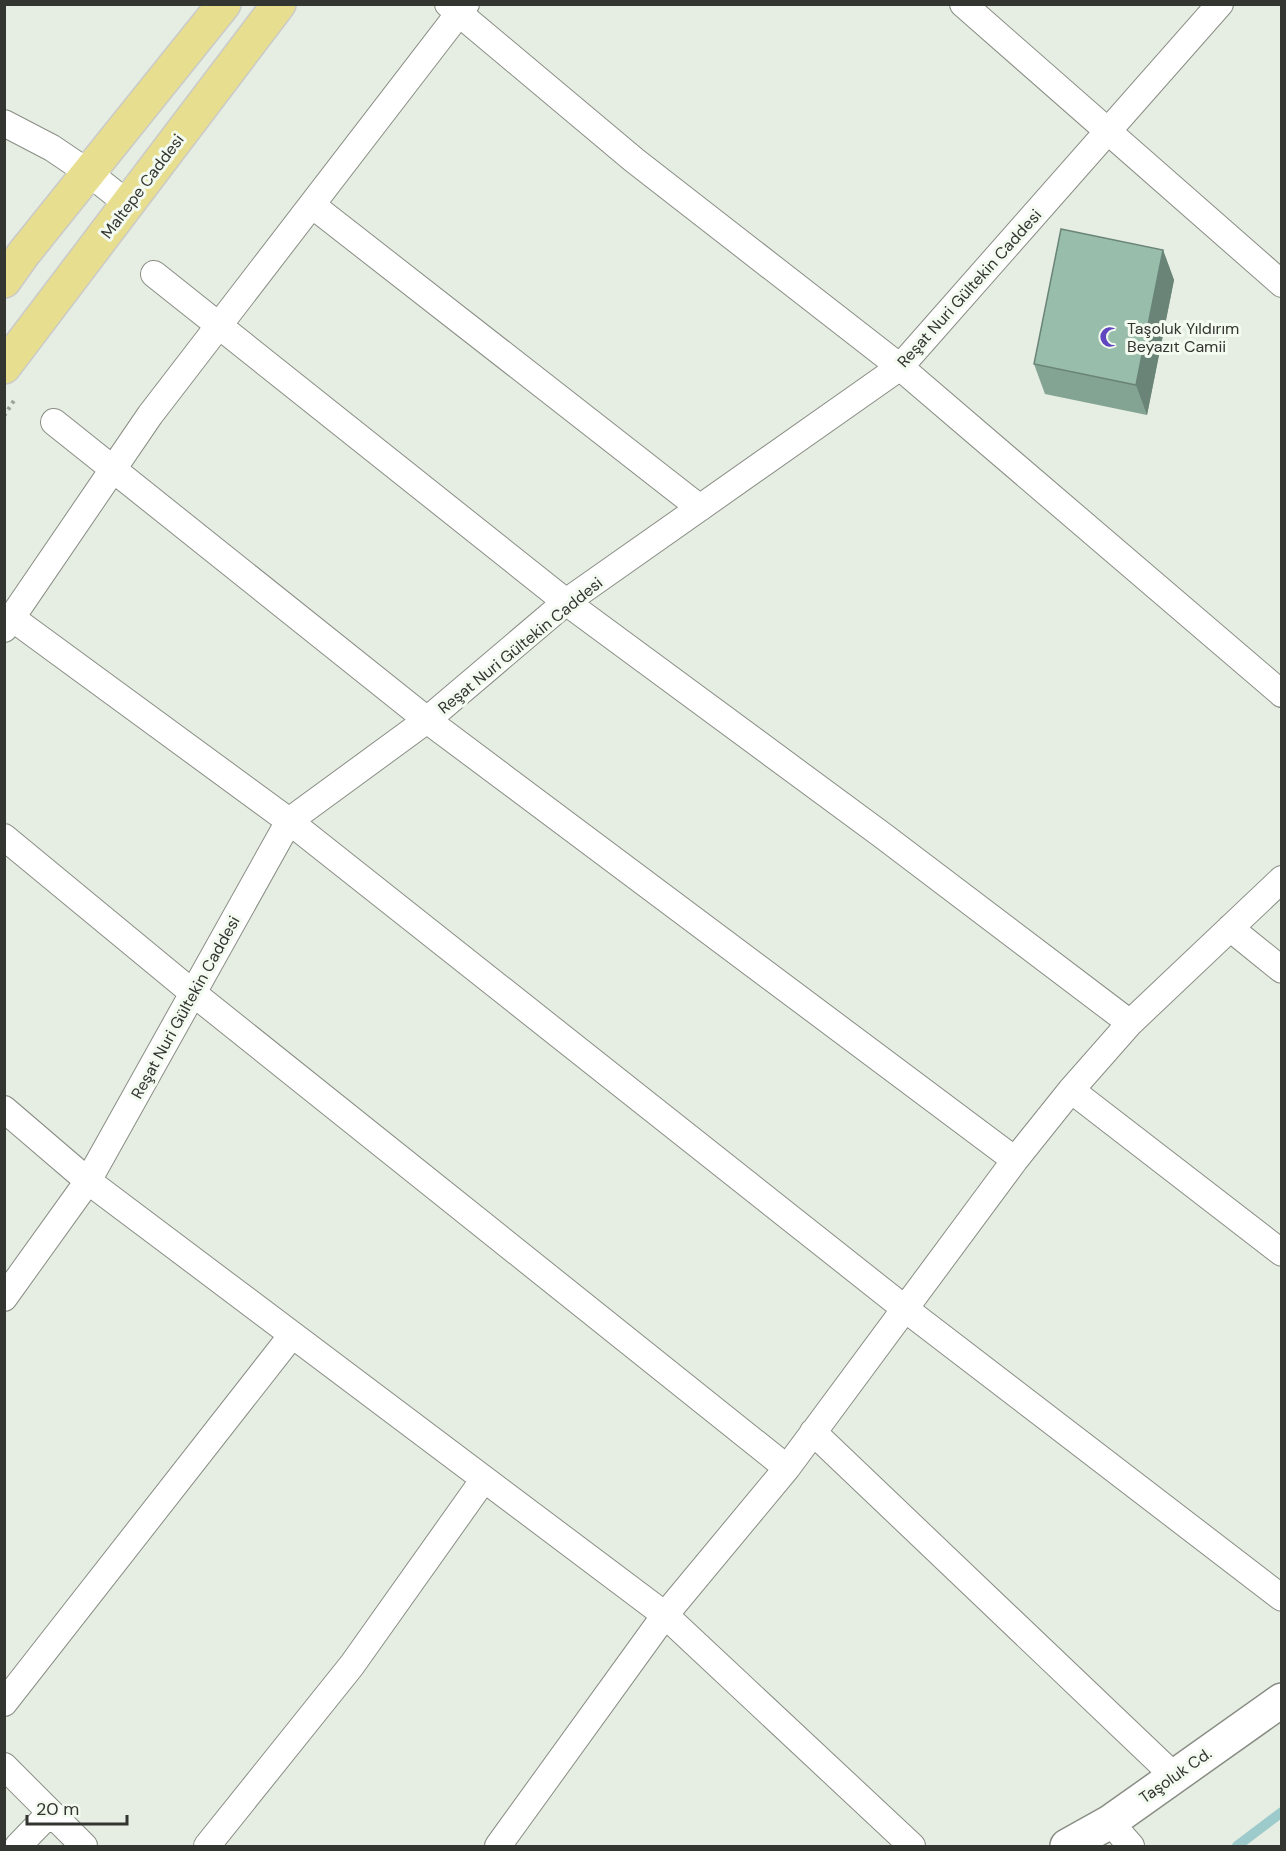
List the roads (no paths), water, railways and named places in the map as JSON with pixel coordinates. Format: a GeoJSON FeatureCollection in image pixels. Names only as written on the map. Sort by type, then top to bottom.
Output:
{"type":"FeatureCollection","features":[{"type":"Feature","properties":{"kind":"main road"},"geometry":{"type":"LineString","coordinates":[[4,281],[224,4]]}},
{"type":"Feature","properties":{"kind":"main road","name":"Maltepe Caddesi"},"geometry":{"type":"LineString","coordinates":[[4,368],[279,4]]}},
{"type":"Feature","properties":{"kind":"street"},"geometry":{"type":"LineString","coordinates":[[963,4],[1281,284]]}},
{"type":"Feature","properties":{"kind":"street","name":"Reşat Nuri Gültekin Caddesi"},"geometry":{"type":"LineString","coordinates":[[4,1298],[88,1181],[289,821],[428,720],[567,602],[900,367],[1220,4]]}},
{"type":"Feature","properties":{"kind":"street"},"geometry":{"type":"LineString","coordinates":[[1281,694],[900,367],[634,160],[458,7],[312,205],[150,415],[8,623],[289,821],[904,1308],[1281,1598]]}},
{"type":"Feature","properties":{"kind":"street"},"geometry":{"type":"LineString","coordinates":[[4,123],[52,148],[89,173],[128,204]]}},
{"type":"Feature","properties":{"kind":"street"},"geometry":{"type":"LineString","coordinates":[[312,205],[700,508]]}},
{"type":"Feature","properties":{"kind":"street"},"geometry":{"type":"LineString","coordinates":[[154,273],[567,602],[873,828],[1130,1023]]}},
{"type":"Feature","properties":{"kind":"street"},"geometry":{"type":"LineString","coordinates":[[54,422],[428,720],[1015,1160]]}},
{"type":"Feature","properties":{"kind":"street"},"geometry":{"type":"LineString","coordinates":[[4,837],[193,993],[787,1468]]}},
{"type":"Feature","properties":{"kind":"street"},"geometry":{"type":"LineString","coordinates":[[498,1846],[665,1615],[787,1468],[1015,1160],[1071,1090],[1130,1023],[1281,879]]}},
{"type":"Feature","properties":{"kind":"street"},"geometry":{"type":"LineString","coordinates":[[1230,928],[1281,970]]}},
{"type":"Feature","properties":{"kind":"street"},"geometry":{"type":"LineString","coordinates":[[1071,1090],[1281,1253]]}},
{"type":"Feature","properties":{"kind":"street"},"geometry":{"type":"LineString","coordinates":[[4,1109],[88,1181],[665,1615],[912,1846]]}},
{"type":"Feature","properties":{"kind":"street"},"geometry":{"type":"LineString","coordinates":[[4,1703],[292,1335]]}},
{"type":"Feature","properties":{"kind":"street"},"geometry":{"type":"LineString","coordinates":[[813,1432],[1174,1776]]}},
{"type":"Feature","properties":{"kind":"street"},"geometry":{"type":"LineString","coordinates":[[207,1846],[352,1665],[484,1479]]}},
{"type":"Feature","properties":{"kind":"street","name":"Taşoluk Cd."},"geometry":{"type":"LineString","coordinates":[[1067,1846],[1110,1822],[1281,1700]]}},
{"type":"Feature","properties":{"kind":"street"},"geometry":{"type":"LineString","coordinates":[[4,1766],[84,1846]]}},
{"type":"Feature","properties":{"kind":"street"},"geometry":{"type":"LineString","coordinates":[[18,1846],[50,1813]]}},
{"type":"Feature","properties":{"kind":"street"},"geometry":{"type":"LineString","coordinates":[[1110,1822],[1131,1846]]}},
{"type":"Feature","properties":{"kind":"waterway"},"geometry":{"type":"LineString","coordinates":[[1237,1846],[1282,1812]]}},
{"type":"Feature","properties":{"kind":"place","name":"Taşoluk Yıldırım Beyazıt Camii"},"geometry":{"type":"Point","coordinates":[1110,337]}}]}
